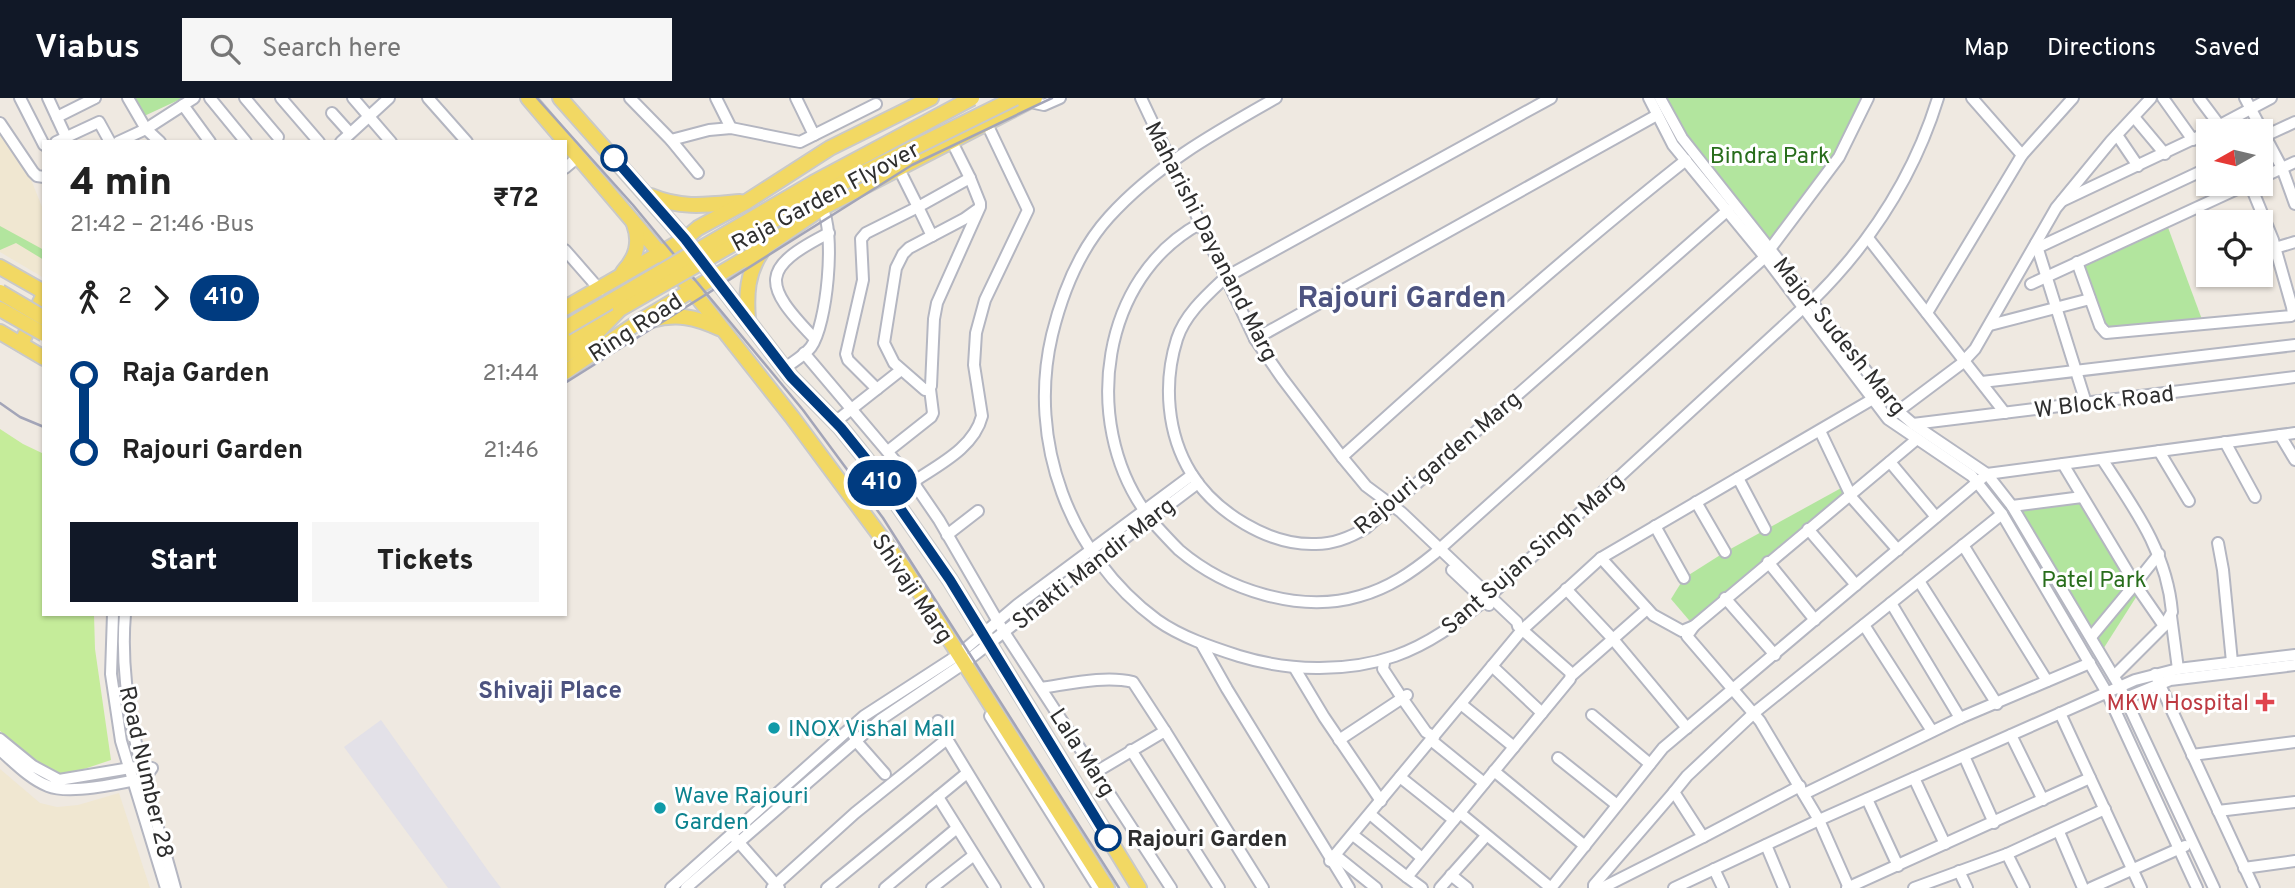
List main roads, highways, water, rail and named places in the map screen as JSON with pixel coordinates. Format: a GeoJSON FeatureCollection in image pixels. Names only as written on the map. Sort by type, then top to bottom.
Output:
{"type":"FeatureCollection","features":[{"type":"Feature","properties":{"kind":"main road","name":"Shivaji Marg"},"geometry":{"type":"LineString","coordinates":[[528,98],[564,140]]}},
{"type":"Feature","properties":{"kind":"main road","name":"Shivaji Marg"},"geometry":{"type":"LineString","coordinates":[[560,98],[685,239],[785,368],[866,459],[950,580],[1139,888]]}},
{"type":"Feature","properties":{"kind":"main road"},"geometry":{"type":"LineString","coordinates":[[567,307],[685,239],[698,228],[746,202],[798,167],[932,98]]}},
{"type":"Feature","properties":{"kind":"main road","name":"Raja Garden Flyover"},"geometry":{"type":"LineString","coordinates":[[567,327],[813,183],[972,98]]}},
{"type":"Feature","properties":{"kind":"main road","name":"Raja Garden Flyover"},"geometry":{"type":"LineString","coordinates":[[567,340],[818,195],[1015,98]]}},
{"type":"Feature","properties":{"kind":"main road","name":"Ring Road"},"geometry":{"type":"LineString","coordinates":[[567,371],[633,326],[765,247],[822,208],[1032,100]]}},
{"type":"Feature","properties":{"kind":"main road","name":"Shivaji Marg"},"geometry":{"type":"LineString","coordinates":[[567,144],[692,290],[792,417],[904,568],[1107,888]]}},
{"type":"Feature","properties":{"kind":"main road"},"geometry":{"type":"LineString","coordinates":[[798,167],[791,179],[793,198],[804,208],[822,208]]}},
{"type":"Feature","properties":{"kind":"main road"},"geometry":{"type":"LineString","coordinates":[[646,194],[670,204],[689,206],[746,202]]}},
{"type":"Feature","properties":{"kind":"main road"},"geometry":{"type":"LineString","coordinates":[[617,279],[632,262],[638,243],[634,223]]}},
{"type":"Feature","properties":{"kind":"main road"},"geometry":{"type":"LineString","coordinates":[[748,320],[748,281],[752,265],[765,247]]}},
{"type":"Feature","properties":{"kind":"main road"},"geometry":{"type":"LineString","coordinates":[[0,267],[42,292]]}},
{"type":"Feature","properties":{"kind":"main road"},"geometry":{"type":"LineString","coordinates":[[0,292],[42,317]]}},
{"type":"Feature","properties":{"kind":"main road"},"geometry":{"type":"LineString","coordinates":[[21,344],[42,297]]}},
{"type":"Feature","properties":{"kind":"main road"},"geometry":{"type":"LineString","coordinates":[[0,309],[42,333]]}},
{"type":"Feature","properties":{"kind":"main road"},"geometry":{"type":"LineString","coordinates":[[567,354],[588,342],[620,309]]}},
{"type":"Feature","properties":{"kind":"main road"},"geometry":{"type":"LineString","coordinates":[[633,326],[682,315],[702,320],[723,330]]}},
{"type":"Feature","properties":{"kind":"main road"},"geometry":{"type":"LineString","coordinates":[[0,332],[42,357]]}},
{"type":"Feature","properties":{"kind":"railway"},"geometry":{"type":"LineString","coordinates":[[537,98],[633,205],[803,410],[883,518],[1119,888]]}},
{"type":"Feature","properties":{"kind":"railway"},"geometry":{"type":"LineString","coordinates":[[567,382],[912,165],[1052,98]]}},
{"type":"Feature","properties":{"kind":"railway"},"geometry":{"type":"LineString","coordinates":[[0,403],[20,417],[42,426]]}},
{"type":"Feature","properties":{"kind":"place","name":"MKW Hospital"},"geometry":{"type":"Point","coordinates":[2265,702]}},
{"type":"Feature","properties":{"kind":"place","name":"INOX Vishal Mall"},"geometry":{"type":"Point","coordinates":[774,728]}},
{"type":"Feature","properties":{"kind":"place","name":"Wave Rajouri Garden"},"geometry":{"type":"Point","coordinates":[660,808]}},
{"type":"Feature","properties":{"kind":"place","name":"Rajouri Garden"},"geometry":{"type":"Point","coordinates":[1108,838]}},
{"type":"Feature","properties":{"kind":"district","name":"Rajouri Garden"},"geometry":{"type":"Point","coordinates":[1402,297]}},
{"type":"Feature","properties":{"kind":"district","name":"Shivaji Place"},"geometry":{"type":"Point","coordinates":[550,690]}},
{"type":"Feature","properties":{"kind":"park label","name":"Bindra Park"},"geometry":{"type":"Point","coordinates":[1770,155]}},
{"type":"Feature","properties":{"kind":"park label","name":"Patel Park"},"geometry":{"type":"Point","coordinates":[2094,579]}}]}
